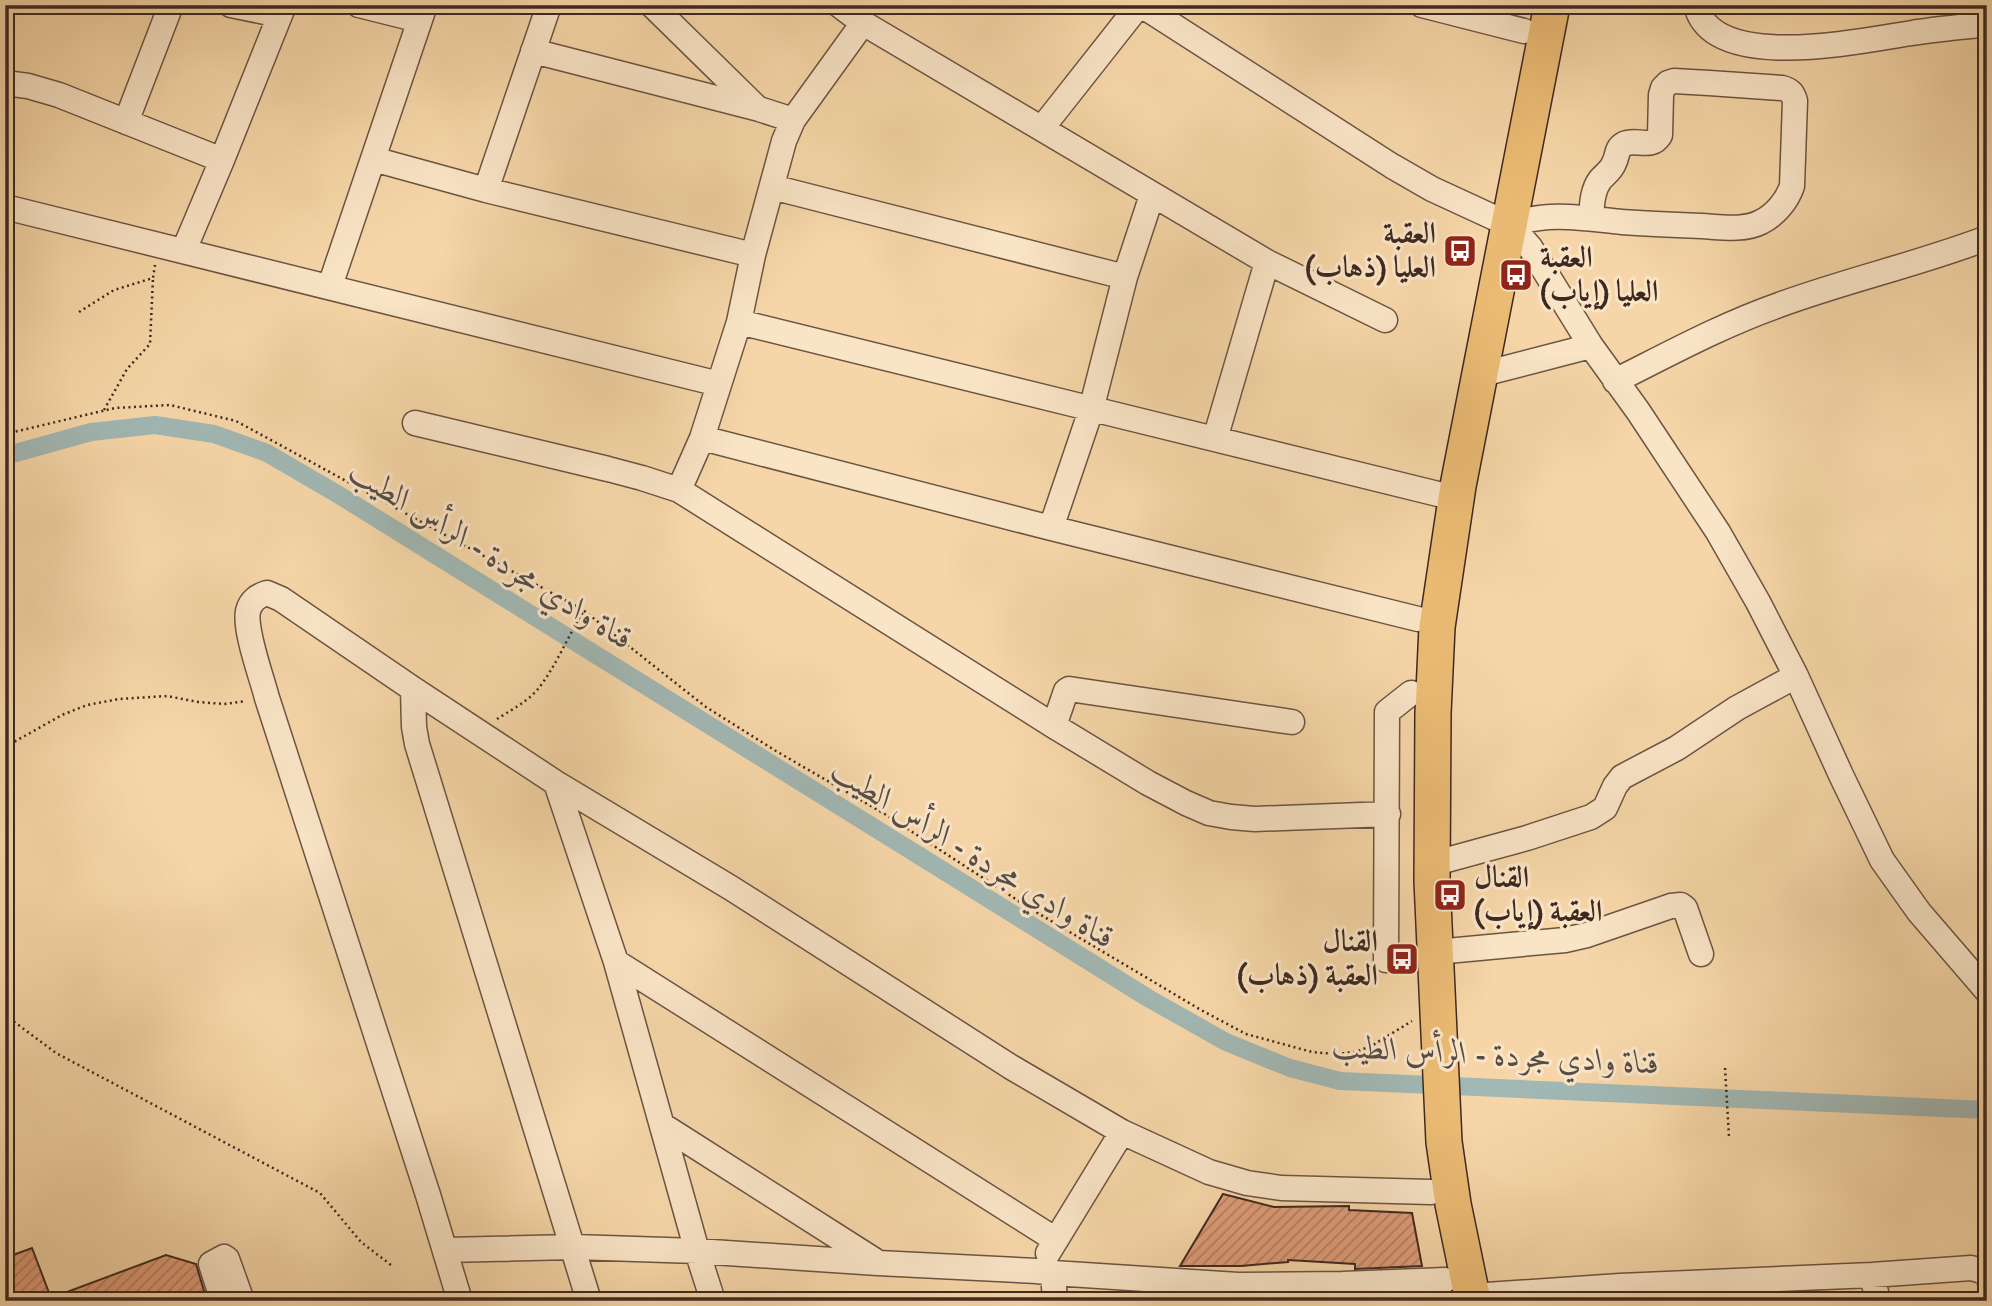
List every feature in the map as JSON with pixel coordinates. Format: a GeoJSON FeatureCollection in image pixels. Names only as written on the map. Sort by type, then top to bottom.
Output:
{"type":"FeatureCollection","features":[{"type":"Feature","properties":{"kind":"highway"},"geometry":{"type":"LineString","coordinates":[[1468,1296],[1431,1192],[1432,1113],[1411,852],[1411,693],[1418,619],[1438,494],[1552,5]]}},
{"type":"Feature","properties":{"kind":"highway"},"geometry":{"type":"LineString","coordinates":[[1424,1030],[1436,952],[1432,864],[1433,713],[1437,627],[1451,530],[1479,375],[1526,18]]}},
{"type":"Feature","properties":{"kind":"highway"},"geometry":{"type":"LineString","coordinates":[[1432,1113],[1444,1142],[1468,1296]]}},
{"type":"Feature","properties":{"kind":"street"},"geometry":{"type":"LineString","coordinates":[[126,122],[171,5]]}},
{"type":"Feature","properties":{"kind":"street"},"geometry":{"type":"LineString","coordinates":[[172,247],[222,160],[282,10],[231,5]]}},
{"type":"Feature","properties":{"kind":"street"},"geometry":{"type":"LineString","coordinates":[[330,286],[422,13],[359,5]]}},
{"type":"Feature","properties":{"kind":"street"},"geometry":{"type":"LineString","coordinates":[[486,190],[549,5]]}},
{"type":"Feature","properties":{"kind":"street"},"geometry":{"type":"LineString","coordinates":[[652,5],[758,109]]}},
{"type":"Feature","properties":{"kind":"street"},"geometry":{"type":"LineString","coordinates":[[839,5],[863,23],[1267,262],[1385,320]]}},
{"type":"Feature","properties":{"kind":"street"},"geometry":{"type":"LineString","coordinates":[[1042,128],[1140,5],[1392,166],[1432,189],[1500,220],[1530,247],[1591,346],[1718,533],[1758,602],[1882,859],[1919,912],[1987,992]]}},
{"type":"Feature","properties":{"kind":"street"},"geometry":{"type":"LineString","coordinates":[[1422,5],[1526,18]]}},
{"type":"Feature","properties":{"kind":"street"},"geometry":{"type":"LineString","coordinates":[[1696,5],[1704,23],[1715,33],[1732,41],[1758,46],[1823,46],[1987,24]]}},
{"type":"Feature","properties":{"kind":"street"},"geometry":{"type":"LineString","coordinates":[[678,490],[702,438],[739,322],[753,255],[784,141],[793,120],[863,23]]}},
{"type":"Feature","properties":{"kind":"street"},"geometry":{"type":"LineString","coordinates":[[533,51],[793,120]]}},
{"type":"Feature","properties":{"kind":"street"},"geometry":{"type":"LineString","coordinates":[[1500,220],[1569,216],[1650,224],[1731,227],[1760,223],[1783,203],[1792,186],[1796,101],[1793,94],[1782,88],[1709,82],[1668,83],[1661,95],[1660,135],[1652,143],[1621,145],[1611,170],[1596,187],[1591,218]]}},
{"type":"Feature","properties":{"kind":"street"},"geometry":{"type":"LineString","coordinates":[[5,83],[59,95],[222,160]]}},
{"type":"Feature","properties":{"kind":"street"},"geometry":{"type":"LineString","coordinates":[[373,159],[486,190],[753,255]]}},
{"type":"Feature","properties":{"kind":"street"},"geometry":{"type":"LineString","coordinates":[[772,187],[1125,276]]}},
{"type":"Feature","properties":{"kind":"street"},"geometry":{"type":"LineString","coordinates":[[1051,528],[1091,410],[1125,276],[1153,195]]}},
{"type":"Feature","properties":{"kind":"street"},"geometry":{"type":"LineString","coordinates":[[5,207],[719,384]]}},
{"type":"Feature","properties":{"kind":"street"},"geometry":{"type":"LineString","coordinates":[[1615,381],[1701,337],[1776,306],[1987,238]]}},
{"type":"Feature","properties":{"kind":"street"},"geometry":{"type":"LineString","coordinates":[[1215,439],[1267,262]]}},
{"type":"Feature","properties":{"kind":"street"},"geometry":{"type":"LineString","coordinates":[[739,322],[1438,494]]}},
{"type":"Feature","properties":{"kind":"street"},"geometry":{"type":"LineString","coordinates":[[1479,375],[1591,346]]}},
{"type":"Feature","properties":{"kind":"street"},"geometry":{"type":"LineString","coordinates":[[415,423],[608,469],[678,490],[1054,726],[1149,783],[1209,813],[1255,819],[1388,814]]}},
{"type":"Feature","properties":{"kind":"street"},"geometry":{"type":"LineString","coordinates":[[702,438],[1418,619]]}},
{"type":"Feature","properties":{"kind":"street"},"geometry":{"type":"LineString","coordinates":[[460,1301],[446,1250],[267,698],[247,623],[248,608],[256,597],[267,593],[281,599],[556,783],[708,874],[1011,1067],[1122,1132],[1209,1172],[1247,1183],[1281,1188],[1431,1192]]}},
{"type":"Feature","properties":{"kind":"street"},"geometry":{"type":"LineString","coordinates":[[1432,864],[1591,817],[1605,808],[1622,777],[1677,748],[1723,716],[1796,676]]}},
{"type":"Feature","properties":{"kind":"street"},"geometry":{"type":"LineString","coordinates":[[413,689],[417,744],[589,1301]]}},
{"type":"Feature","properties":{"kind":"street"},"geometry":{"type":"LineString","coordinates":[[1054,726],[1069,689],[1292,722]]}},
{"type":"Feature","properties":{"kind":"street"},"geometry":{"type":"LineString","coordinates":[[1386,960],[1387,712],[1411,693]]}},
{"type":"Feature","properties":{"kind":"street"},"geometry":{"type":"LineString","coordinates":[[556,783],[616,962],[696,1251],[713,1301]]}},
{"type":"Feature","properties":{"kind":"street"},"geometry":{"type":"LineString","coordinates":[[1436,952],[1565,940],[1671,906],[1682,905],[1701,954]]}},
{"type":"Feature","properties":{"kind":"street"},"geometry":{"type":"LineString","coordinates":[[1957,957],[1987,967]]}},
{"type":"Feature","properties":{"kind":"street"},"geometry":{"type":"LineString","coordinates":[[616,962],[1056,1240]]}},
{"type":"Feature","properties":{"kind":"street"},"geometry":{"type":"LineString","coordinates":[[662,1125],[878,1263]]}},
{"type":"Feature","properties":{"kind":"street"},"geometry":{"type":"LineString","coordinates":[[1055,1301],[1045,1272],[1056,1240],[1122,1132]]}},
{"type":"Feature","properties":{"kind":"street"},"geometry":{"type":"LineString","coordinates":[[446,1250],[574,1247],[696,1251],[1045,1272],[1176,1291],[1283,1293],[1468,1296],[1753,1291],[1872,1275],[1971,1268],[1982,1271],[1987,1276]]}},
{"type":"Feature","properties":{"kind":"street"},"geometry":{"type":"LineString","coordinates":[[223,1301],[211,1264],[224,1257],[242,1301]]}},
{"type":"Feature","properties":{"kind":"street"},"geometry":{"type":"LineString","coordinates":[[1872,1275],[1878,1301]]}},
{"type":"Feature","properties":{"kind":"path"},"geometry":{"type":"LineString","coordinates":[[104,410],[127,369],[150,344],[153,278],[172,247]]}},
{"type":"Feature","properties":{"kind":"path"},"geometry":{"type":"LineString","coordinates":[[79,312],[114,290],[153,278]]}},
{"type":"Feature","properties":{"kind":"path"},"geometry":{"type":"LineString","coordinates":[[5,434],[115,408],[170,405],[236,421],[583,610],[706,707],[883,813],[1031,909],[1200,1010],[1246,1034],[1312,1052],[1335,1054],[1356,1052],[1379,1041],[1424,1030]]}},
{"type":"Feature","properties":{"kind":"path"},"geometry":{"type":"LineString","coordinates":[[475,730],[525,701],[536,691],[583,610]]}},
{"type":"Feature","properties":{"kind":"path"},"geometry":{"type":"LineString","coordinates":[[5,747],[62,715],[87,705],[119,699],[167,696],[224,704],[267,698]]}},
{"type":"Feature","properties":{"kind":"path"},"geometry":{"type":"LineString","coordinates":[[5,1015],[56,1054],[320,1193],[361,1242],[391,1265]]}},
{"type":"Feature","properties":{"kind":"path"},"geometry":{"type":"LineString","coordinates":[[1725,1068],[1729,1137]]}},
{"type":"Feature","properties":{"kind":"building"},"geometry":{"type":"Polygon","coordinates":[[[1223,1194],[1274,1207],[1349,1206],[1349,1210],[1412,1213],[1422,1266],[1355,1269],[1355,1264],[1288,1260],[1241,1266],[1180,1266],[1223,1194]]]}},
{"type":"Feature","properties":{"kind":"building"},"geometry":{"type":"Polygon","coordinates":[[[32,1248],[51,1298],[166,1255],[196,1264],[207,1301],[174,1301],[171,1292],[147,1301],[5,1301],[5,1258],[32,1248]]]}},
{"type":"Feature","properties":{"kind":"building"},"geometry":{"type":"Polygon","coordinates":[[[1432,1295],[1433,1301],[1358,1301],[1358,1298],[1432,1295]]]}},
{"type":"Feature","properties":{"kind":"waterway","name":"قناة وادي مجردة - الرأس الطيب"},"geometry":{"type":"LineString","coordinates":[[5,456],[91,432],[155,425],[214,434],[267,453],[339,495],[1148,998],[1226,1042],[1290,1068],[1340,1081],[1987,1110]]}},
{"type":"Feature","properties":{"kind":"place","name":"العقبة العليا (ذهاب)"},"geometry":{"type":"Point","coordinates":[1460,251]}},
{"type":"Feature","properties":{"kind":"place","name":"العقبة العليا (إياب)"},"geometry":{"type":"Point","coordinates":[1516,275]}},
{"type":"Feature","properties":{"kind":"place","name":"القنال العقبة (إياب)"},"geometry":{"type":"Point","coordinates":[1450,895]}},
{"type":"Feature","properties":{"kind":"place","name":"القنال العقبة (ذهاب)"},"geometry":{"type":"Point","coordinates":[1402,959]}}]}
